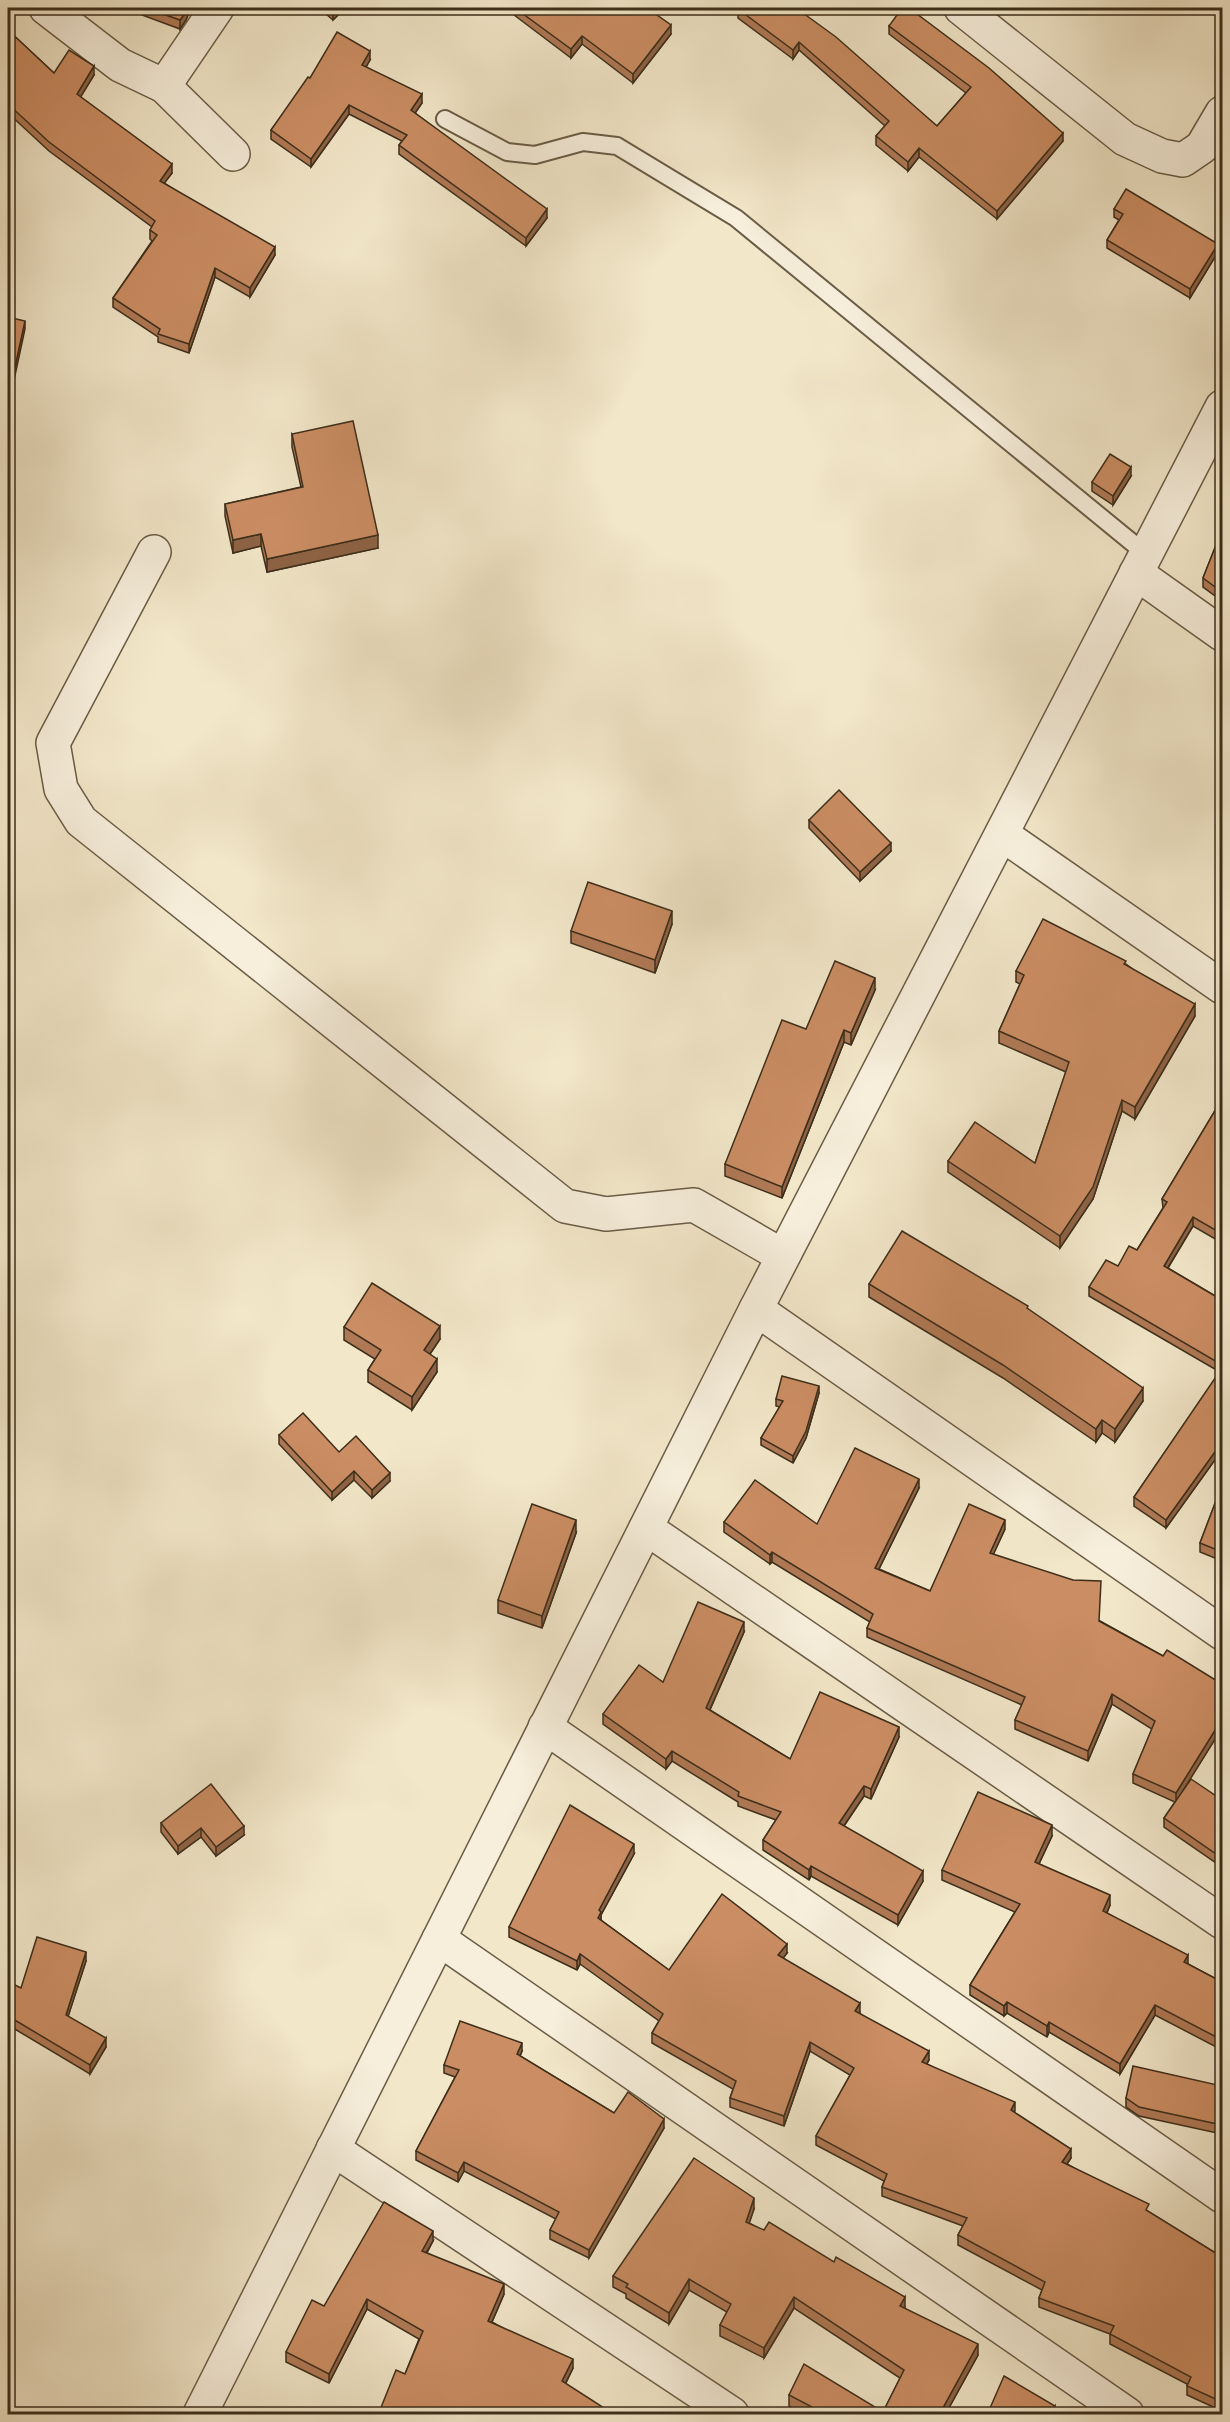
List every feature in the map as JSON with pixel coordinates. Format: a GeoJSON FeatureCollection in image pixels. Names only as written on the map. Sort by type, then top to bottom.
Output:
{"type":"FeatureCollection","features":[{"type":"Feature","properties":{"kind":"street"},"geometry":{"type":"LineString","coordinates":[[46,8],[120,65],[164,86],[234,154]]}},
{"type":"Feature","properties":{"kind":"street"},"geometry":{"type":"LineString","coordinates":[[164,86],[217,8]]}},
{"type":"Feature","properties":{"kind":"street"},"geometry":{"type":"LineString","coordinates":[[961,8],[1125,139],[1162,156],[1183,160],[1203,147],[1222,113]]}},
{"type":"Feature","properties":{"kind":"street"},"geometry":{"type":"LineString","coordinates":[[213,2409],[333,2149],[645,1528],[1222,407]]}},
{"type":"Feature","properties":{"kind":"street"},"geometry":{"type":"LineString","coordinates":[[154,552],[53,743],[61,789],[81,821],[565,1206],[606,1214],[694,1205],[783,1256]]}},
{"type":"Feature","properties":{"kind":"street"},"geometry":{"type":"LineString","coordinates":[[1141,564],[1222,634]]}},
{"type":"Feature","properties":{"kind":"street"},"geometry":{"type":"LineString","coordinates":[[1003,835],[1222,987]]}},
{"type":"Feature","properties":{"kind":"street"},"geometry":{"type":"LineString","coordinates":[[756,1309],[1222,1633]]}},
{"type":"Feature","properties":{"kind":"street"},"geometry":{"type":"LineString","coordinates":[[645,1528],[1222,1922]]}},
{"type":"Feature","properties":{"kind":"street"},"geometry":{"type":"LineString","coordinates":[[545,1727],[1222,2196]]}},
{"type":"Feature","properties":{"kind":"street"},"geometry":{"type":"LineString","coordinates":[[439,1940],[1127,2415]]}},
{"type":"Feature","properties":{"kind":"street"},"geometry":{"type":"LineString","coordinates":[[333,2149],[732,2415]]}},
{"type":"Feature","properties":{"kind":"lane"},"geometry":{"type":"LineString","coordinates":[[445,119],[507,152],[535,155],[583,142],[617,146],[736,218],[1141,564]]}},
{"type":"Feature","properties":{"kind":"building"},"geometry":{"type":"Polygon","coordinates":[[[146,8],[188,8],[180,20],[146,8]]]}},
{"type":"Feature","properties":{"kind":"building"},"geometry":{"type":"Polygon","coordinates":[[[515,8],[647,8],[671,25],[633,74],[582,36],[571,49],[515,8]]]}},
{"type":"Feature","properties":{"kind":"building"},"geometry":{"type":"Polygon","coordinates":[[[739,8],[796,8],[836,37],[937,126],[971,87],[889,26],[902,8],[909,8],[989,68],[1063,133],[997,211],[919,148],[908,162],[876,136],[889,121],[799,42],[793,50],[739,8]]]}},
{"type":"Feature","properties":{"kind":"building"},"geometry":{"type":"Polygon","coordinates":[[[8,30],[54,73],[69,50],[94,66],[77,94],[172,164],[160,181],[275,247],[250,288],[215,268],[189,344],[158,334],[160,329],[113,298],[157,235],[150,230],[155,221],[49,142],[8,104],[8,30]]]}},
{"type":"Feature","properties":{"kind":"building"},"geometry":{"type":"Polygon","coordinates":[[[337,32],[370,51],[362,65],[422,94],[411,110],[547,209],[526,238],[399,145],[407,135],[349,105],[311,159],[271,130],[308,77],[310,78],[337,32]]]}},
{"type":"Feature","properties":{"kind":"building"},"geometry":{"type":"Polygon","coordinates":[[[1126,189],[1218,244],[1190,289],[1107,240],[1123,214],[1114,209],[1126,189]]]}},
{"type":"Feature","properties":{"kind":"building"},"geometry":{"type":"Polygon","coordinates":[[[8,317],[25,321],[8,399],[8,317]]]}},
{"type":"Feature","properties":{"kind":"building"},"geometry":{"type":"Polygon","coordinates":[[[353,421],[378,535],[267,559],[261,534],[233,540],[225,504],[303,487],[292,434],[353,421]]]}},
{"type":"Feature","properties":{"kind":"building"},"geometry":{"type":"Polygon","coordinates":[[[1110,454],[1131,467],[1113,496],[1092,482],[1110,454]]]}},
{"type":"Feature","properties":{"kind":"building"},"geometry":{"type":"Polygon","coordinates":[[[1222,530],[1222,592],[1203,578],[1222,530]]]}},
{"type":"Feature","properties":{"kind":"building"},"geometry":{"type":"Polygon","coordinates":[[[839,790],[891,843],[860,872],[809,820],[839,790]]]}},
{"type":"Feature","properties":{"kind":"building"},"geometry":{"type":"Polygon","coordinates":[[[588,882],[672,911],[655,960],[571,931],[588,882]]]}},
{"type":"Feature","properties":{"kind":"building"},"geometry":{"type":"Polygon","coordinates":[[[1043,919],[1126,961],[1124,964],[1195,1004],[1135,1107],[1122,1100],[1093,1187],[1060,1236],[948,1161],[975,1122],[1035,1163],[1069,1062],[999,1031],[1024,975],[1016,971],[1043,919]]]}},
{"type":"Feature","properties":{"kind":"building"},"geometry":{"type":"Polygon","coordinates":[[[835,961],[875,978],[851,1033],[844,1030],[782,1187],[725,1164],[782,1020],[806,1029],[835,961]]]}},
{"type":"Feature","properties":{"kind":"building"},"geometry":{"type":"Polygon","coordinates":[[[1222,1099],[1222,1234],[1193,1217],[1164,1266],[1222,1300],[1222,1365],[1089,1287],[1106,1260],[1118,1266],[1129,1246],[1137,1250],[1167,1202],[1162,1199],[1222,1099]]]}},
{"type":"Feature","properties":{"kind":"building"},"geometry":{"type":"Polygon","coordinates":[[[902,1231],[1028,1306],[1027,1308],[1143,1388],[1115,1429],[1102,1420],[1096,1429],[1003,1365],[869,1284],[902,1231]]]}},
{"type":"Feature","properties":{"kind":"building"},"geometry":{"type":"Polygon","coordinates":[[[372,1283],[440,1326],[424,1350],[437,1359],[412,1397],[368,1370],[381,1350],[344,1327],[372,1283]]]}},
{"type":"Feature","properties":{"kind":"building"},"geometry":{"type":"Polygon","coordinates":[[[1222,1368],[1222,1442],[1166,1520],[1134,1497],[1222,1368]]]}},
{"type":"Feature","properties":{"kind":"building"},"geometry":{"type":"Polygon","coordinates":[[[782,1376],[819,1386],[806,1431],[793,1456],[761,1438],[783,1401],[776,1399],[782,1376]]]}},
{"type":"Feature","properties":{"kind":"building"},"geometry":{"type":"Polygon","coordinates":[[[303,1413],[339,1452],[356,1436],[390,1473],[372,1490],[354,1471],[332,1492],[279,1435],[303,1413]]]}},
{"type":"Feature","properties":{"kind":"building"},"geometry":{"type":"Polygon","coordinates":[[[855,1448],[919,1479],[875,1568],[930,1591],[969,1504],[1005,1520],[990,1553],[1073,1580],[1101,1581],[1099,1621],[1163,1656],[1167,1650],[1222,1684],[1222,1719],[1176,1793],[1133,1774],[1155,1721],[1112,1694],[1088,1751],[1015,1720],[1025,1697],[867,1628],[873,1614],[772,1552],[770,1555],[724,1522],[755,1480],[817,1524],[855,1448]]]}},
{"type":"Feature","properties":{"kind":"building"},"geometry":{"type":"Polygon","coordinates":[[[1222,1485],[1222,1552],[1200,1543],[1222,1485]]]}},
{"type":"Feature","properties":{"kind":"building"},"geometry":{"type":"Polygon","coordinates":[[[532,1504],[576,1520],[542,1616],[498,1600],[532,1504]]]}},
{"type":"Feature","properties":{"kind":"building"},"geometry":{"type":"Polygon","coordinates":[[[698,1602],[744,1622],[706,1708],[790,1759],[820,1692],[899,1727],[871,1789],[864,1786],[839,1823],[923,1871],[898,1915],[811,1866],[809,1870],[763,1840],[781,1812],[738,1796],[739,1792],[672,1751],[666,1759],[603,1714],[639,1665],[663,1682],[698,1602]]]}},
{"type":"Feature","properties":{"kind":"building"},"geometry":{"type":"Polygon","coordinates":[[[1191,1779],[1222,1800],[1222,1858],[1164,1818],[1191,1779]]]}},
{"type":"Feature","properties":{"kind":"building"},"geometry":{"type":"Polygon","coordinates":[[[211,1784],[244,1826],[216,1847],[201,1828],[178,1846],[161,1823],[211,1784]]]}},
{"type":"Feature","properties":{"kind":"building"},"geometry":{"type":"Polygon","coordinates":[[[978,1792],[1052,1825],[1035,1862],[1110,1895],[1103,1911],[1188,1955],[1184,1962],[1222,1982],[1222,2040],[1155,2005],[1120,2064],[1049,2022],[1047,2026],[1007,2002],[1004,2006],[970,1985],[1020,1904],[942,1870],[978,1792]]]}},
{"type":"Feature","properties":{"kind":"building"},"geometry":{"type":"Polygon","coordinates":[[[570,1805],[634,1844],[599,1910],[601,1912],[598,1918],[669,1970],[722,1894],[787,1944],[778,1955],[860,2003],[855,2011],[929,2051],[922,2062],[1015,2102],[1011,2110],[1071,2149],[1062,2162],[1149,2204],[1146,2210],[1222,2257],[1222,2402],[1187,2386],[1191,2377],[1110,2334],[1114,2326],[1039,2298],[1045,2282],[958,2235],[967,2218],[882,2187],[887,2174],[816,2136],[854,2068],[810,2042],[784,2116],[730,2098],[736,2081],[652,2033],[663,2014],[580,1954],[577,1961],[509,1927],[570,1805]]]}},
{"type":"Feature","properties":{"kind":"building"},"geometry":{"type":"Polygon","coordinates":[[[37,1937],[86,1952],[66,2015],[106,2038],[90,2065],[8,2016],[8,1993],[13,1984],[21,1988],[37,1937]]]}},
{"type":"Feature","properties":{"kind":"building"},"geometry":{"type":"Polygon","coordinates":[[[460,2021],[522,2043],[517,2054],[614,2113],[628,2092],[664,2119],[589,2250],[550,2230],[559,2212],[464,2162],[458,2173],[416,2151],[459,2070],[444,2065],[460,2021]]]}},
{"type":"Feature","properties":{"kind":"building"},"geometry":{"type":"Polygon","coordinates":[[[1133,2066],[1222,2086],[1222,2125],[1139,2107],[1126,2098],[1133,2066]]]}},
{"type":"Feature","properties":{"kind":"building"},"geometry":{"type":"Polygon","coordinates":[[[694,2158],[754,2198],[746,2222],[764,2230],[769,2222],[834,2262],[836,2257],[905,2297],[900,2306],[978,2344],[939,2415],[827,2415],[789,2395],[804,2364],[883,2412],[904,2370],[794,2297],[764,2348],[720,2325],[731,2304],[689,2279],[669,2313],[626,2287],[628,2284],[613,2276],[694,2158]]]}},
{"type":"Feature","properties":{"kind":"building"},"geometry":{"type":"Polygon","coordinates":[[[384,2202],[433,2231],[422,2251],[504,2284],[488,2321],[573,2359],[562,2381],[615,2415],[378,2415],[396,2370],[405,2374],[423,2331],[367,2299],[329,2374],[286,2352],[312,2300],[324,2306],[384,2202]]]}},
{"type":"Feature","properties":{"kind":"building"},"geometry":{"type":"Polygon","coordinates":[[[1004,2376],[1055,2406],[1051,2413],[1053,2415],[987,2415],[1004,2376]]]}}]}
